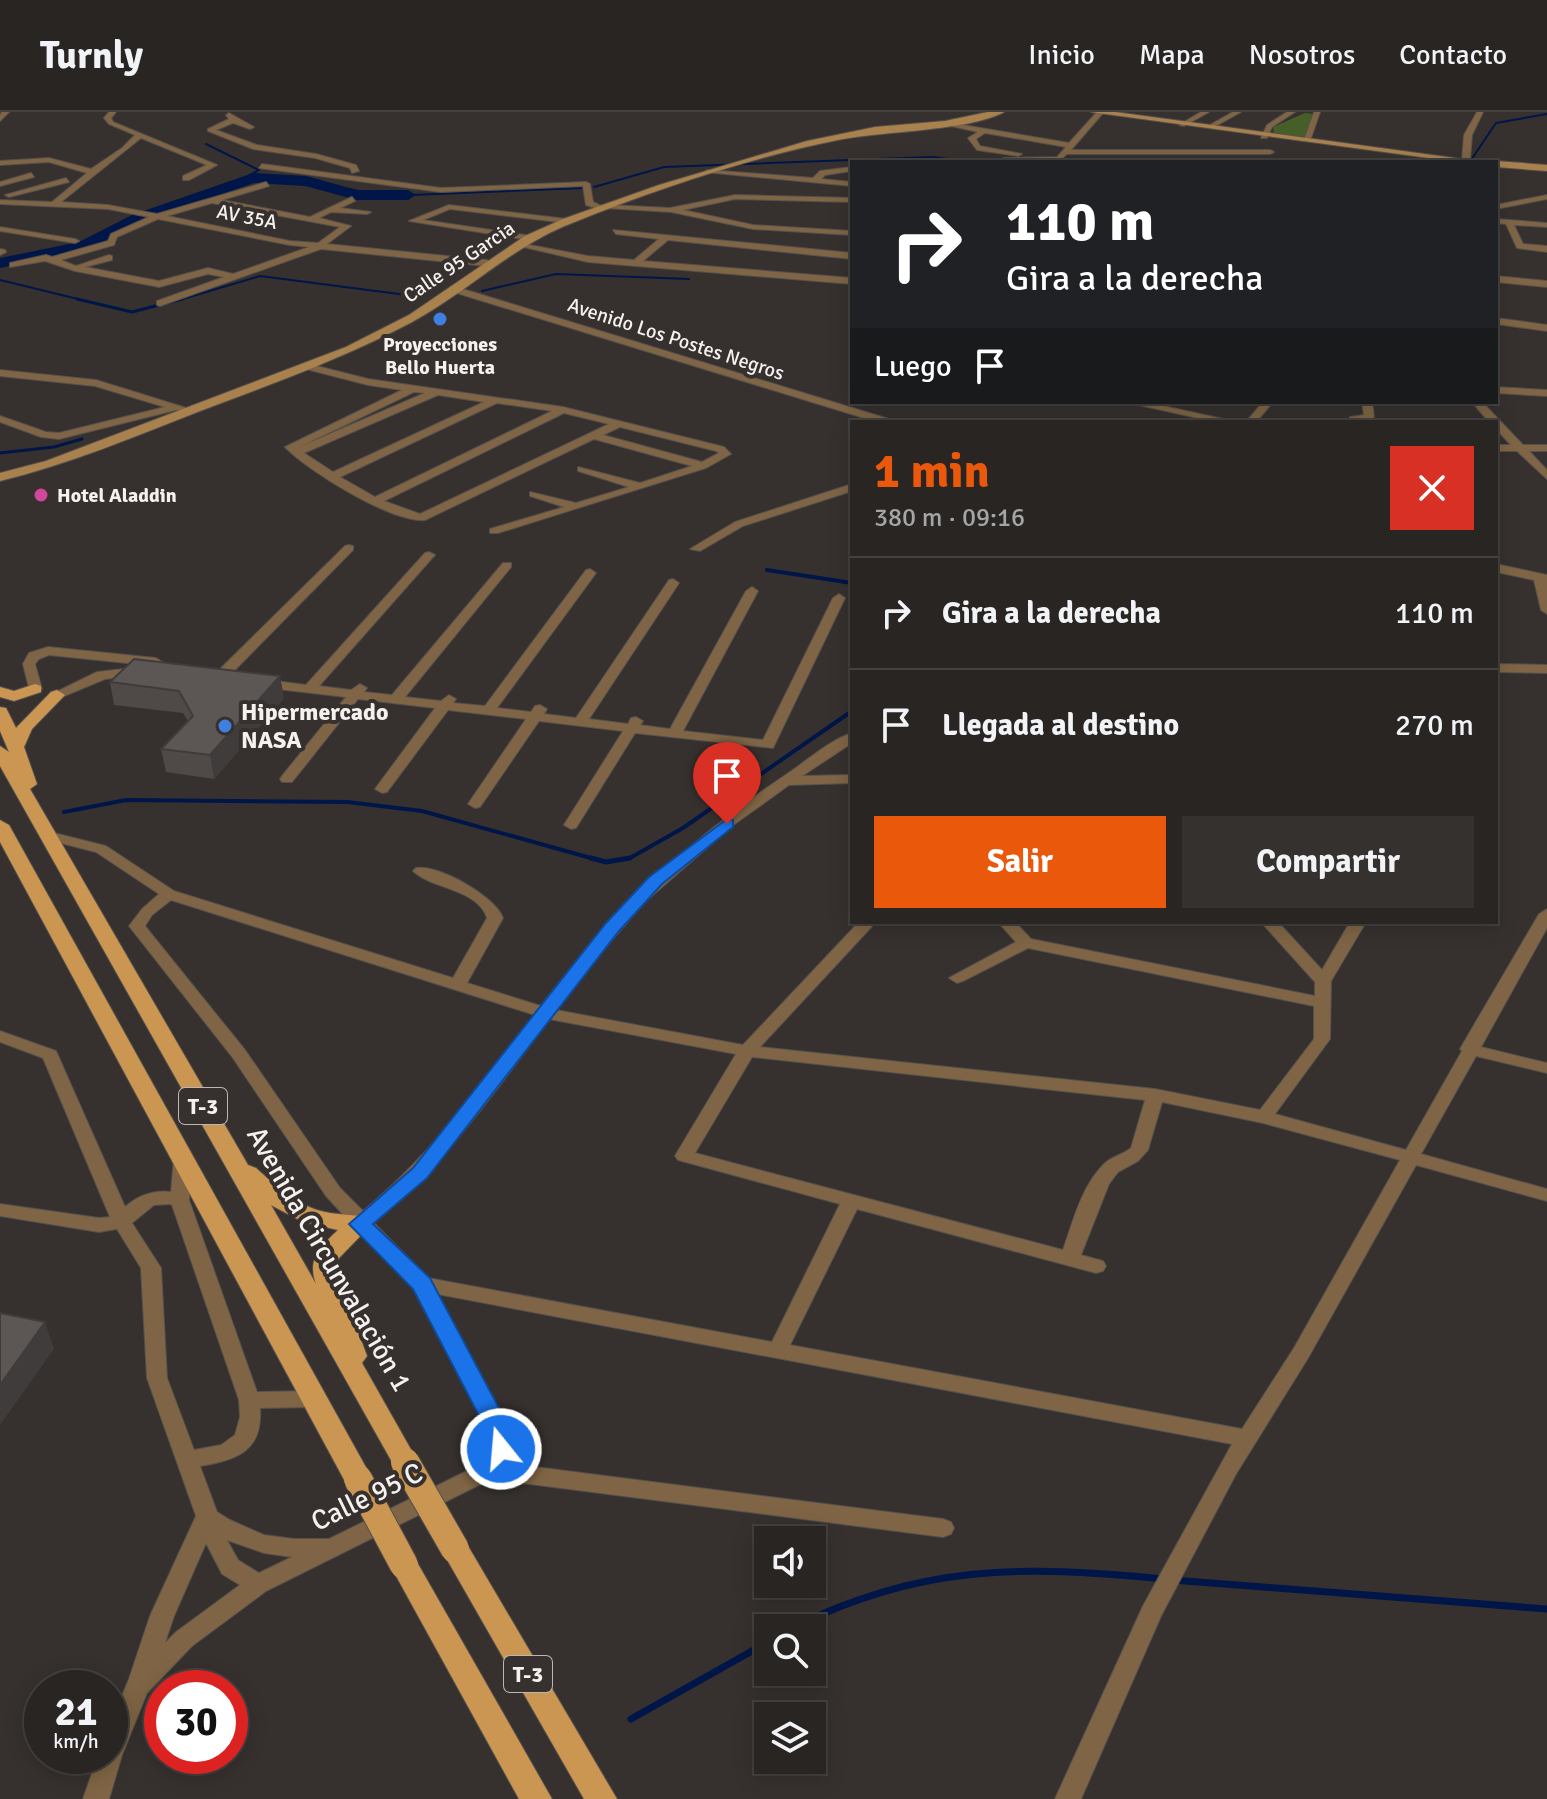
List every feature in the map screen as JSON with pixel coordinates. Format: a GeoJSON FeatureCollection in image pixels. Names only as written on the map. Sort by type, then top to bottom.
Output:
{"type":"FeatureCollection","features":[{"type":"Feature","properties":{"kind":"main road"},"geometry":{"type":"LineString","coordinates":[[0,692],[22,696],[35,689]]}},
{"type":"Feature","properties":{"kind":"main road"},"geometry":{"type":"LineString","coordinates":[[8,748],[57,695]]}},
{"type":"Feature","properties":{"kind":"main road","name":"Avenida Circunvalación 1"},"geometry":{"type":"LineString","coordinates":[[0,712],[8,748],[35,811],[405,1462],[601,1799]]}},
{"type":"Feature","properties":{"kind":"main road","name":"T-3"},"geometry":{"type":"LineString","coordinates":[[0,825],[404,1565],[536,1799]]}},
{"type":"Feature","properties":{"kind":"main road"},"geometry":{"type":"LineString","coordinates":[[233,1159],[278,1202],[308,1218],[360,1224]]}},
{"type":"Feature","properties":{"kind":"main road"},"geometry":{"type":"LineString","coordinates":[[360,1224],[328,1254],[323,1269],[365,1392]]}},
{"type":"Feature","properties":{"kind":"street"},"geometry":{"type":"LineString","coordinates":[[0,119],[6,112]]}},
{"type":"Feature","properties":{"kind":"street"},"geometry":{"type":"LineString","coordinates":[[113,112],[107,118],[111,123],[213,165],[186,178]]}},
{"type":"Feature","properties":{"kind":"street"},"geometry":{"type":"LineString","coordinates":[[224,112],[233,120],[250,127]]}},
{"type":"Feature","properties":{"kind":"street","name":"Calle 95 Garcia"},"geometry":{"type":"LineString","coordinates":[[1,477],[51,464],[185,409],[309,367],[384,334],[487,263],[567,221],[740,162],[845,135],[945,124],[972,115],[1000,112]]}},
{"type":"Feature","properties":{"kind":"street"},"geometry":{"type":"LineString","coordinates":[[1004,160],[1059,159],[1097,112],[1466,160],[1468,135],[1480,112]]}},
{"type":"Feature","properties":{"kind":"street"},"geometry":{"type":"LineString","coordinates":[[1182,125],[1206,112]]}},
{"type":"Feature","properties":{"kind":"street"},"geometry":{"type":"LineString","coordinates":[[1212,126],[1238,112]]}},
{"type":"Feature","properties":{"kind":"street"},"geometry":{"type":"LineString","coordinates":[[1273,112],[1290,113]]}},
{"type":"Feature","properties":{"kind":"street"},"geometry":{"type":"LineString","coordinates":[[1306,112],[1316,113],[1307,138]]}},
{"type":"Feature","properties":{"kind":"street"},"geometry":{"type":"LineString","coordinates":[[1264,136],[1269,126],[1290,113]]}},
{"type":"Feature","properties":{"kind":"street"},"geometry":{"type":"LineString","coordinates":[[233,120],[210,130],[256,147],[328,158],[356,169],[347,176]]}},
{"type":"Feature","properties":{"kind":"street"},"geometry":{"type":"LineString","coordinates":[[945,124],[1069,149],[1270,152]]}},
{"type":"Feature","properties":{"kind":"street"},"geometry":{"type":"LineString","coordinates":[[984,131],[972,138],[977,148],[1059,159]]}},
{"type":"Feature","properties":{"kind":"street"},"geometry":{"type":"LineString","coordinates":[[54,203],[79,188],[92,172],[135,142],[140,134]]}},
{"type":"Feature","properties":{"kind":"street"},"geometry":{"type":"LineString","coordinates":[[1270,152],[1276,137]]}},
{"type":"Feature","properties":{"kind":"street"},"geometry":{"type":"LineString","coordinates":[[135,142],[158,142]]}},
{"type":"Feature","properties":{"kind":"street"},"geometry":{"type":"LineString","coordinates":[[1270,152],[1276,160]]}},
{"type":"Feature","properties":{"kind":"street"},"geometry":{"type":"LineString","coordinates":[[0,163],[49,160],[92,172]]}},
{"type":"Feature","properties":{"kind":"street"},"geometry":{"type":"LineString","coordinates":[[1498,164],[1547,168]]}},
{"type":"Feature","properties":{"kind":"street"},"geometry":{"type":"LineString","coordinates":[[262,166],[441,190],[586,184],[589,203],[604,208],[670,210],[753,227],[850,233]]}},
{"type":"Feature","properties":{"kind":"street"},"geometry":{"type":"LineString","coordinates":[[814,182],[823,173],[850,169]]}},
{"type":"Feature","properties":{"kind":"street"},"geometry":{"type":"LineString","coordinates":[[708,172],[850,184]]}},
{"type":"Feature","properties":{"kind":"street"},"geometry":{"type":"LineString","coordinates":[[0,184],[31,175]]}},
{"type":"Feature","properties":{"kind":"street"},"geometry":{"type":"LineString","coordinates":[[0,194],[15,197],[66,180]]}},
{"type":"Feature","properties":{"kind":"street"},"geometry":{"type":"LineString","coordinates":[[52,260],[111,243],[114,236],[149,216],[266,184]]}},
{"type":"Feature","properties":{"kind":"street"},"geometry":{"type":"LineString","coordinates":[[670,210],[735,197],[850,200]]}},
{"type":"Feature","properties":{"kind":"street"},"geometry":{"type":"LineString","coordinates":[[1498,207],[1547,197]]}},
{"type":"Feature","properties":{"kind":"street"},"geometry":{"type":"LineString","coordinates":[[313,218],[352,199]]}},
{"type":"Feature","properties":{"kind":"street"},"geometry":{"type":"LineString","coordinates":[[160,303],[318,247],[347,224],[211,200]]}},
{"type":"Feature","properties":{"kind":"street","name":"AV 35A"},"geometry":{"type":"LineString","coordinates":[[0,202],[54,203],[149,216],[318,247],[487,263]]}},
{"type":"Feature","properties":{"kind":"street"},"geometry":{"type":"LineString","coordinates":[[567,221],[449,207],[413,221],[635,264],[850,281]]}},
{"type":"Feature","properties":{"kind":"street"},"geometry":{"type":"LineString","coordinates":[[330,210],[367,212]]}},
{"type":"Feature","properties":{"kind":"street"},"geometry":{"type":"LineString","coordinates":[[1498,221],[1545,226]]}},
{"type":"Feature","properties":{"kind":"street"},"geometry":{"type":"LineString","coordinates":[[1509,222],[1520,246],[1547,249]]}},
{"type":"Feature","properties":{"kind":"street"},"geometry":{"type":"LineString","coordinates":[[0,229],[75,241]]}},
{"type":"Feature","properties":{"kind":"street"},"geometry":{"type":"LineString","coordinates":[[616,232],[788,252],[850,256]]}},
{"type":"Feature","properties":{"kind":"street"},"geometry":{"type":"LineString","coordinates":[[635,264],[665,238]]}},
{"type":"Feature","properties":{"kind":"street"},"geometry":{"type":"LineString","coordinates":[[694,251],[702,242]]}},
{"type":"Feature","properties":{"kind":"street"},"geometry":{"type":"LineString","coordinates":[[737,255],[745,247]]}},
{"type":"Feature","properties":{"kind":"street"},"geometry":{"type":"LineString","coordinates":[[770,274],[788,252]]}},
{"type":"Feature","properties":{"kind":"street"},"geometry":{"type":"LineString","coordinates":[[816,278],[832,255]]}},
{"type":"Feature","properties":{"kind":"street"},"geometry":{"type":"LineString","coordinates":[[75,268],[109,258]]}},
{"type":"Feature","properties":{"kind":"street"},"geometry":{"type":"LineString","coordinates":[[13,265],[38,259],[52,260],[75,268],[159,284],[208,271],[234,277]]}},
{"type":"Feature","properties":{"kind":"street"},"geometry":{"type":"LineString","coordinates":[[677,267],[685,259]]}},
{"type":"Feature","properties":{"kind":"street"},"geometry":{"type":"LineString","coordinates":[[722,271],[730,263]]}},
{"type":"Feature","properties":{"kind":"street"},"geometry":{"type":"LineString","coordinates":[[1498,279],[1547,284]]}},
{"type":"Feature","properties":{"kind":"street","name":"Avenido Los Postes Negros"},"geometry":{"type":"LineString","coordinates":[[453,289],[881,420]]}},
{"type":"Feature","properties":{"kind":"street"},"geometry":{"type":"LineString","coordinates":[[1498,321],[1547,328]]}},
{"type":"Feature","properties":{"kind":"street"},"geometry":{"type":"LineString","coordinates":[[309,367],[412,388],[563,410],[726,454],[702,466],[640,487],[494,531]]}},
{"type":"Feature","properties":{"kind":"street"},"geometry":{"type":"LineString","coordinates":[[0,373],[96,383],[185,409]]}},
{"type":"Feature","properties":{"kind":"street"},"geometry":{"type":"LineString","coordinates":[[412,388],[292,443],[290,447],[375,501],[411,517],[430,516],[620,423]]}},
{"type":"Feature","properties":{"kind":"street"},"geometry":{"type":"LineString","coordinates":[[1498,390],[1547,393]]}},
{"type":"Feature","properties":{"kind":"street"},"geometry":{"type":"LineString","coordinates":[[296,452],[437,392]]}},
{"type":"Feature","properties":{"kind":"street"},"geometry":{"type":"LineString","coordinates":[[334,476],[496,400]]}},
{"type":"Feature","properties":{"kind":"street"},"geometry":{"type":"LineString","coordinates":[[1140,404],[1222,420]]}},
{"type":"Feature","properties":{"kind":"street"},"geometry":{"type":"LineString","coordinates":[[1253,420],[1266,404]]}},
{"type":"Feature","properties":{"kind":"street"},"geometry":{"type":"LineString","coordinates":[[1354,420],[1369,417],[1367,404]]}},
{"type":"Feature","properties":{"kind":"street"},"geometry":{"type":"LineString","coordinates":[[1479,404],[1494,420]]}},
{"type":"Feature","properties":{"kind":"street"},"geometry":{"type":"LineString","coordinates":[[0,419],[45,435],[59,436],[185,409]]}},
{"type":"Feature","properties":{"kind":"street"},"geometry":{"type":"LineString","coordinates":[[375,501],[563,410]]}},
{"type":"Feature","properties":{"kind":"street"},"geometry":{"type":"LineString","coordinates":[[1498,424],[1547,476]]}},
{"type":"Feature","properties":{"kind":"street"},"geometry":{"type":"LineString","coordinates":[[594,436],[702,466]]}},
{"type":"Feature","properties":{"kind":"street"},"geometry":{"type":"LineString","coordinates":[[1498,448],[1547,448]]}},
{"type":"Feature","properties":{"kind":"street"},"geometry":{"type":"LineString","coordinates":[[582,469],[640,487]]}},
{"type":"Feature","properties":{"kind":"street"},"geometry":{"type":"LineString","coordinates":[[696,549],[739,524],[850,488]]}},
{"type":"Feature","properties":{"kind":"street"},"geometry":{"type":"LineString","coordinates":[[534,494],[576,507]]}},
{"type":"Feature","properties":{"kind":"street"},"geometry":{"type":"LineString","coordinates":[[349,548],[230,675],[770,740],[839,598]]}},
{"type":"Feature","properties":{"kind":"street"},"geometry":{"type":"LineString","coordinates":[[312,685],[429,555]]}},
{"type":"Feature","properties":{"kind":"street"},"geometry":{"type":"LineString","coordinates":[[400,696],[507,565]]}},
{"type":"Feature","properties":{"kind":"street"},"geometry":{"type":"LineString","coordinates":[[1498,568],[1543,578],[1547,610]]}},
{"type":"Feature","properties":{"kind":"street"},"geometry":{"type":"LineString","coordinates":[[491,707],[590,573]]}},
{"type":"Feature","properties":{"kind":"street"},"geometry":{"type":"LineString","coordinates":[[583,717],[673,583]]}},
{"type":"Feature","properties":{"kind":"street"},"geometry":{"type":"LineString","coordinates":[[677,729],[752,591]]}},
{"type":"Feature","properties":{"kind":"street"},"geometry":{"type":"LineString","coordinates":[[35,689],[29,664],[34,656],[48,651],[163,668],[102,675],[57,695]]}},
{"type":"Feature","properties":{"kind":"street"},"geometry":{"type":"LineString","coordinates":[[1498,668],[1547,669]]}},
{"type":"Feature","properties":{"kind":"street"},"geometry":{"type":"LineString","coordinates":[[287,779],[358,690]]}},
{"type":"Feature","properties":{"kind":"street"},"geometry":{"type":"LineString","coordinates":[[382,789],[448,701]]}},
{"type":"Feature","properties":{"kind":"street"},"geometry":{"type":"LineString","coordinates":[[475,804],[538,712]]}},
{"type":"Feature","properties":{"kind":"street"},"geometry":{"type":"LineString","coordinates":[[571,825],[634,724]]}},
{"type":"Feature","properties":{"kind":"street"},"geometry":{"type":"LineString","coordinates":[[360,1224],[420,1173],[612,927],[656,880],[783,781],[850,738]]}},
{"type":"Feature","properties":{"kind":"street"},"geometry":{"type":"LineString","coordinates":[[783,781],[850,779]]}},
{"type":"Feature","properties":{"kind":"street"},"geometry":{"type":"LineString","coordinates":[[50,836],[101,849],[169,894],[546,1013],[747,1051],[1155,1095],[1264,1117],[1547,1195]]}},
{"type":"Feature","properties":{"kind":"street"},"geometry":{"type":"LineString","coordinates":[[421,871],[487,901],[495,910],[495,918],[457,985]]}},
{"type":"Feature","properties":{"kind":"street"},"geometry":{"type":"LineString","coordinates":[[169,894],[147,912],[137,926],[239,1054],[333,1192],[360,1224],[422,1284],[497,1427],[501,1449],[489,1470],[943,1528]]}},
{"type":"Feature","properties":{"kind":"street"},"geometry":{"type":"LineString","coordinates":[[1068,1799],[1151,1613],[1228,1468],[1301,1353],[1407,1158],[1547,915]]}},
{"type":"Feature","properties":{"kind":"street"},"geometry":{"type":"LineString","coordinates":[[866,924],[747,1051],[684,1156],[687,1160],[1096,1266]]}},
{"type":"Feature","properties":{"kind":"street"},"geometry":{"type":"LineString","coordinates":[[1008,924],[1026,943],[1320,1002]]}},
{"type":"Feature","properties":{"kind":"street"},"geometry":{"type":"LineString","coordinates":[[1271,924],[1323,981]]}},
{"type":"Feature","properties":{"kind":"street"},"geometry":{"type":"LineString","coordinates":[[1264,1117],[1322,1039],[1325,1024],[1320,1002],[1323,981],[1357,924]]}},
{"type":"Feature","properties":{"kind":"street"},"geometry":{"type":"LineString","coordinates":[[957,978],[1026,943]]}},
{"type":"Feature","properties":{"kind":"street"},"geometry":{"type":"LineString","coordinates":[[0,1036],[50,1055],[122,1222],[151,1268],[157,1378],[207,1517],[230,1567],[258,1584]]}},
{"type":"Feature","properties":{"kind":"street"},"geometry":{"type":"LineString","coordinates":[[1469,1049],[1547,1068]]}},
{"type":"Feature","properties":{"kind":"street"},"geometry":{"type":"LineString","coordinates":[[1070,1259],[1092,1199],[1109,1168],[1134,1158],[1139,1150],[1155,1095]]}},
{"type":"Feature","properties":{"kind":"street"},"geometry":{"type":"LineString","coordinates":[[183,1156],[180,1200],[249,1400],[252,1425],[242,1443],[215,1455],[185,1459]]}},
{"type":"Feature","properties":{"kind":"street"},"geometry":{"type":"LineString","coordinates":[[0,1210],[99,1225],[122,1222],[139,1202],[152,1197],[180,1200]]}},
{"type":"Feature","properties":{"kind":"street"},"geometry":{"type":"LineString","coordinates":[[778,1350],[851,1201]]}},
{"type":"Feature","properties":{"kind":"street"},"geometry":{"type":"LineString","coordinates":[[422,1284],[1247,1438]]}},
{"type":"Feature","properties":{"kind":"street"},"geometry":{"type":"LineString","coordinates":[[249,1400],[313,1399]]}},
{"type":"Feature","properties":{"kind":"street","name":"Calle 95 C"},"geometry":{"type":"LineString","coordinates":[[128,1711],[138,1686],[184,1639],[258,1584],[489,1470]]}},
{"type":"Feature","properties":{"kind":"street"},"geometry":{"type":"LineString","coordinates":[[207,1517],[233,1535],[261,1544],[334,1547]]}},
{"type":"Feature","properties":{"kind":"street"},"geometry":{"type":"LineString","coordinates":[[138,1686],[162,1616],[207,1517]]}},
{"type":"Feature","properties":{"kind":"street","name":"Calle 95 C"},"geometry":{"type":"LineString","coordinates":[[96,1799],[104,1774]]}},
{"type":"Feature","properties":{"kind":"green space"},"geometry":{"type":"Polygon","coordinates":[[[1305,113],[1313,114],[1305,139],[1274,133],[1273,127],[1305,113]]]}},
{"type":"Feature","properties":{"kind":"building"},"geometry":{"type":"Polygon","coordinates":[[[134,659],[280,676],[210,755],[161,749],[193,716],[179,691],[110,682],[134,659]]]}},
{"type":"Feature","properties":{"kind":"building"},"geometry":{"type":"Polygon","coordinates":[[[0,1313],[45,1322],[0,1385],[0,1313]]]}},
{"type":"Feature","properties":{"kind":"waterway"},"geometry":{"type":"LineString","coordinates":[[1471,160],[1496,123],[1547,114]]}},
{"type":"Feature","properties":{"kind":"waterway"},"geometry":{"type":"LineString","coordinates":[[0,262],[69,251],[135,218],[221,191],[259,170],[206,144]]}},
{"type":"Feature","properties":{"kind":"waterway"},"geometry":{"type":"LineString","coordinates":[[852,160],[933,157],[955,160]]}},
{"type":"Feature","properties":{"kind":"waterway"},"geometry":{"type":"LineString","coordinates":[[594,187],[664,167],[850,160]]}},
{"type":"Feature","properties":{"kind":"waterway"},"geometry":{"type":"LineString","coordinates":[[250,178],[281,177],[387,196],[583,188]]}},
{"type":"Feature","properties":{"kind":"waterway"},"geometry":{"type":"LineString","coordinates":[[0,263],[84,246],[138,218],[253,178],[306,181],[357,195],[408,195]]}},
{"type":"Feature","properties":{"kind":"waterway"},"geometry":{"type":"LineString","coordinates":[[482,291],[556,274],[689,279]]}},
{"type":"Feature","properties":{"kind":"waterway"},"geometry":{"type":"LineString","coordinates":[[176,301],[260,276],[422,297]]}},
{"type":"Feature","properties":{"kind":"waterway"},"geometry":{"type":"LineString","coordinates":[[0,280],[86,301]]}},
{"type":"Feature","properties":{"kind":"waterway"},"geometry":{"type":"LineString","coordinates":[[77,299],[132,312],[182,299]]}},
{"type":"Feature","properties":{"kind":"waterway"},"geometry":{"type":"LineString","coordinates":[[0,453],[54,447],[82,439]]}},
{"type":"Feature","properties":{"kind":"waterway"},"geometry":{"type":"LineString","coordinates":[[767,570],[850,583]]}},
{"type":"Feature","properties":{"kind":"waterway"},"geometry":{"type":"LineString","coordinates":[[630,858],[683,828],[850,712]]}},
{"type":"Feature","properties":{"kind":"waterway"},"geometry":{"type":"LineString","coordinates":[[64,812],[126,800],[347,802],[422,811],[598,860]]}},
{"type":"Feature","properties":{"kind":"waterway"},"geometry":{"type":"LineString","coordinates":[[591,858],[606,862],[630,858]]}},
{"type":"Feature","properties":{"kind":"waterway"},"geometry":{"type":"LineString","coordinates":[[619,860],[630,858]]}},
{"type":"Feature","properties":{"kind":"waterway"},"geometry":{"type":"LineString","coordinates":[[823,1614],[884,1591],[973,1574],[1064,1572],[1163,1579]]}},
{"type":"Feature","properties":{"kind":"waterway"},"geometry":{"type":"LineString","coordinates":[[1173,1580],[1547,1609]]}},
{"type":"Feature","properties":{"kind":"waterway"},"geometry":{"type":"LineString","coordinates":[[631,1719],[754,1650]]}},
{"type":"Feature","properties":{"kind":"place","name":"Proyecciones Bello Huerta"},"geometry":{"type":"Point","coordinates":[440,319]}},
{"type":"Feature","properties":{"kind":"place","name":"Hotel Aladdin"},"geometry":{"type":"Point","coordinates":[41,495]}},
{"type":"Feature","properties":{"kind":"place","name":"Hipermercado NASA"},"geometry":{"type":"Point","coordinates":[225,726]}},
{"type":"Feature","properties":{"kind":"route"},"geometry":{"type":"LineString","coordinates":[[501,1449],[497,1427],[422,1284],[360,1224],[420,1173],[612,927],[656,880],[727,824]]}}]}
